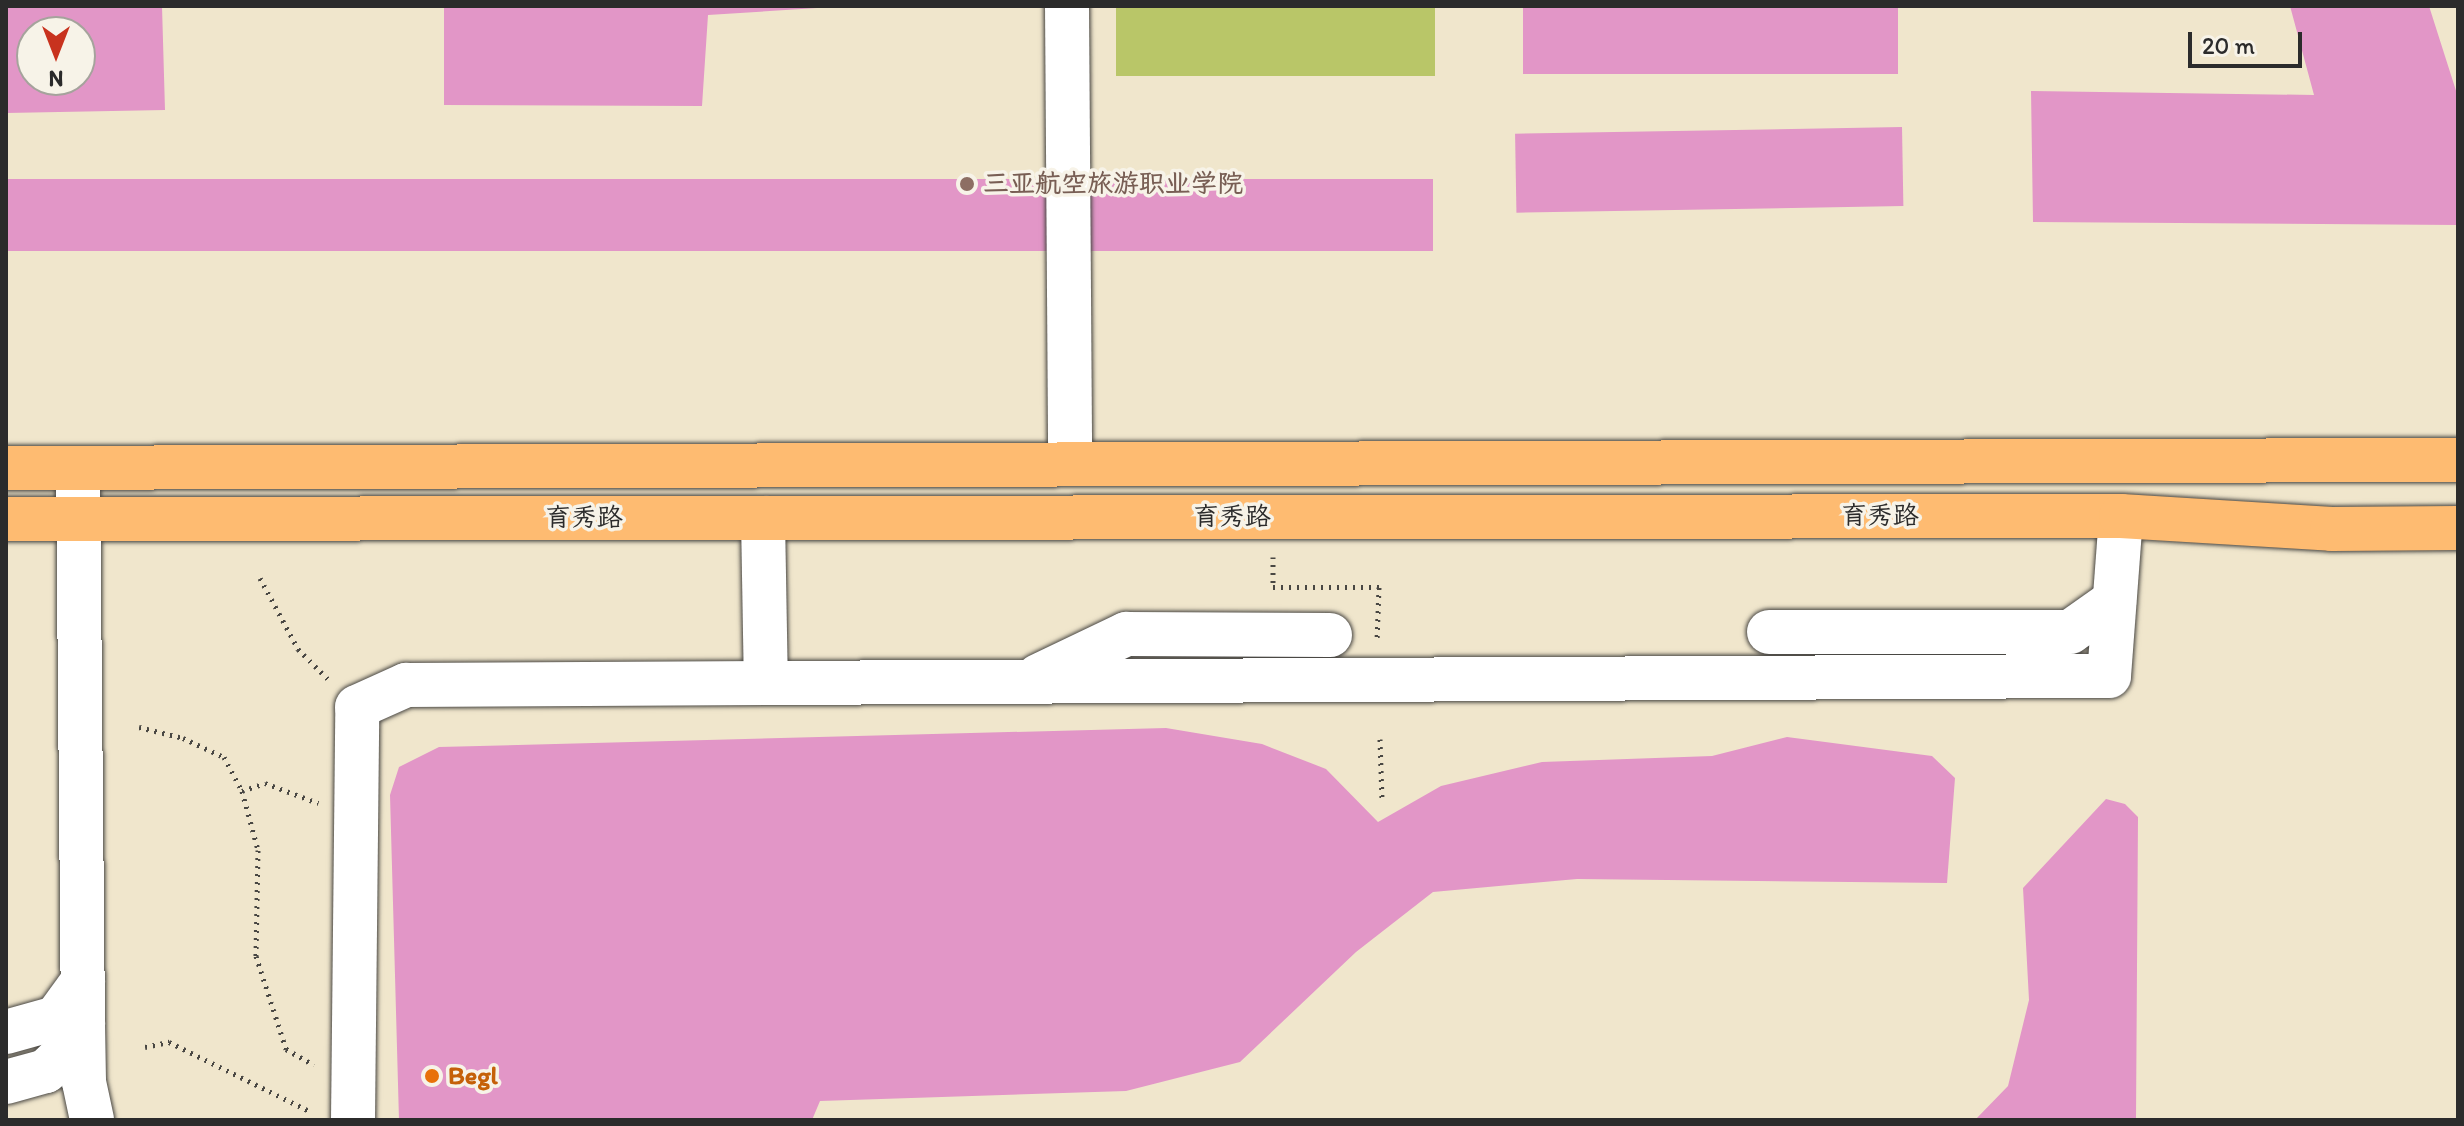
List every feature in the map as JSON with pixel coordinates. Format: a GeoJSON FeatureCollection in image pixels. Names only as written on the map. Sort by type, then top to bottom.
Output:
{"type":"FeatureCollection","features":[{"type":"Feature","properties":{"kind":"main road","name":"育秀路"},"geometry":{"type":"LineString","coordinates":[[6,468],[2458,460]]}},
{"type":"Feature","properties":{"kind":"main road","name":"育秀路"},"geometry":{"type":"LineString","coordinates":[[6,519],[2121,516],[2332,529],[2458,528]]}},
{"type":"Feature","properties":{"kind":"street"},"geometry":{"type":"LineString","coordinates":[[1067,6],[1070,463]]}},
{"type":"Feature","properties":{"kind":"street"},"geometry":{"type":"LineString","coordinates":[[55,1120],[88,1101],[83,1024],[78,468]]}},
{"type":"Feature","properties":{"kind":"street"},"geometry":{"type":"LineString","coordinates":[[353,1104],[357,707],[406,685],[2109,676],[2121,516]]}},
{"type":"Feature","properties":{"kind":"street"},"geometry":{"type":"LineString","coordinates":[[763,518],[766,683]]}},
{"type":"Feature","properties":{"kind":"street"},"geometry":{"type":"LineString","coordinates":[[1769,632],[2070,632],[2114,601]]}},
{"type":"Feature","properties":{"kind":"street"},"geometry":{"type":"LineString","coordinates":[[1027,681],[1126,634],[1330,635]]}},
{"type":"Feature","properties":{"kind":"street"},"geometry":{"type":"LineString","coordinates":[[6,1032],[56,1018],[83,981]]}},
{"type":"Feature","properties":{"kind":"street"},"geometry":{"type":"LineString","coordinates":[[6,1082],[46,1071],[75,1043],[83,1024]]}},
{"type":"Feature","properties":{"kind":"path"},"geometry":{"type":"LineString","coordinates":[[1273,556],[1273,587]]}},
{"type":"Feature","properties":{"kind":"path"},"geometry":{"type":"LineString","coordinates":[[260,578],[298,649],[357,707]]}},
{"type":"Feature","properties":{"kind":"path"},"geometry":{"type":"LineString","coordinates":[[139,727],[183,738],[224,757],[242,791],[258,850],[256,956],[275,1022],[286,1049],[353,1104]]}},
{"type":"Feature","properties":{"kind":"path"},"geometry":{"type":"LineString","coordinates":[[1380,739],[1382,799]]}},
{"type":"Feature","properties":{"kind":"path"},"geometry":{"type":"LineString","coordinates":[[242,791],[265,783],[356,818]]}},
{"type":"Feature","properties":{"kind":"path"},"geometry":{"type":"LineString","coordinates":[[145,1047],[169,1042],[325,1120]]}},
{"type":"Feature","properties":{"kind":"green space"},"geometry":{"type":"Polygon","coordinates":[[[1116,6],[1435,6],[1435,76],[1116,76],[1116,6]]]}},
{"type":"Feature","properties":{"kind":"building"},"geometry":{"type":"Polygon","coordinates":[[[6,6],[162,6],[165,110],[6,113],[6,6]]]}},
{"type":"Feature","properties":{"kind":"building"},"geometry":{"type":"Polygon","coordinates":[[[444,6],[817,8],[708,15],[702,106],[444,105],[444,6]]]}},
{"type":"Feature","properties":{"kind":"building"},"geometry":{"type":"Polygon","coordinates":[[[1523,6],[1898,6],[1898,74],[1523,74],[1523,6]]]}},
{"type":"Feature","properties":{"kind":"building"},"geometry":{"type":"Polygon","coordinates":[[[2290,6],[2429,6],[2458,97],[2458,225],[2033,222],[2031,91],[2314,95],[2290,6]]]}},
{"type":"Feature","properties":{"kind":"building"},"geometry":{"type":"Polygon","coordinates":[[[1902,127],[1903,206],[1516,213],[1515,134],[1902,127]]]}},
{"type":"Feature","properties":{"kind":"building"},"geometry":{"type":"Polygon","coordinates":[[[6,179],[1433,179],[1433,251],[6,251],[6,179]]]}},
{"type":"Feature","properties":{"kind":"building"},"geometry":{"type":"Polygon","coordinates":[[[1166,728],[1262,744],[1326,769],[1378,822],[1441,786],[1542,762],[1712,756],[1787,737],[1932,756],[1955,778],[1947,883],[1577,879],[1433,892],[1356,952],[1240,1062],[1126,1091],[820,1101],[812,1120],[399,1120],[390,795],[399,767],[439,747],[1166,728]]]}},
{"type":"Feature","properties":{"kind":"building"},"geometry":{"type":"Polygon","coordinates":[[[2106,799],[2125,804],[2138,817],[2136,1120],[1975,1120],[2008,1086],[2029,1000],[2023,888],[2106,799]]]}},
{"type":"Feature","properties":{"kind":"place","name":"三亚航空旅游职业学院"},"geometry":{"type":"Point","coordinates":[967,184]}},
{"type":"Feature","properties":{"kind":"place","name":"Begl"},"geometry":{"type":"Point","coordinates":[432,1076]}}]}
